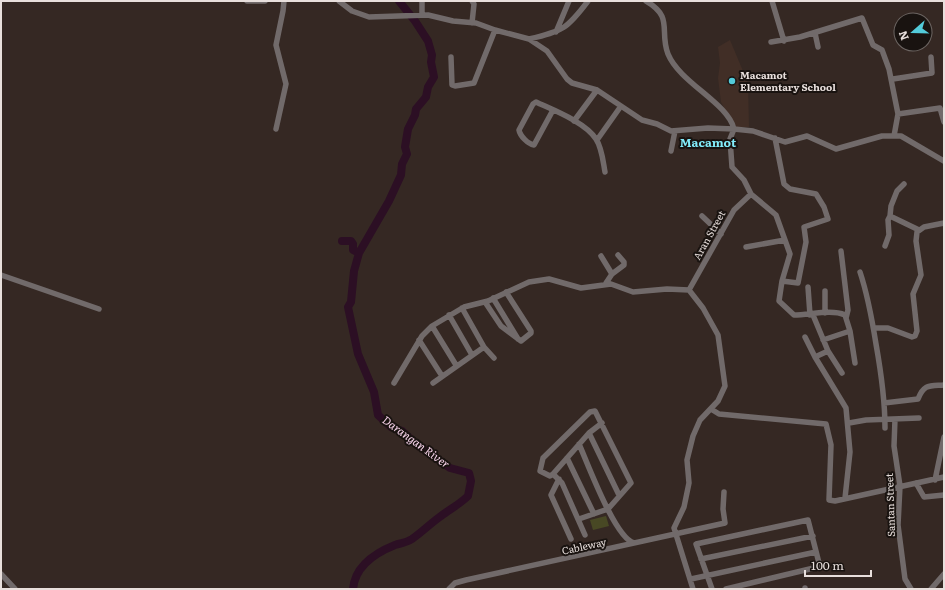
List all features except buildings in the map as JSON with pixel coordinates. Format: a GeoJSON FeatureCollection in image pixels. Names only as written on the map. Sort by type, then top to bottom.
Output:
{"type":"FeatureCollection","features":[{"type":"Feature","properties":{"kind":"street"},"geometry":{"type":"LineString","coordinates":[[247,1],[265,1]]}},
{"type":"Feature","properties":{"kind":"street"},"geometry":{"type":"LineString","coordinates":[[276,129],[286,84],[276,44],[284,1]]}},
{"type":"Feature","properties":{"kind":"street"},"geometry":{"type":"LineString","coordinates":[[339,1],[352,10],[369,17],[420,15],[453,22],[472,23],[529,39],[547,51],[567,80],[572,83],[598,90],[642,120],[675,131],[708,128],[734,129],[753,131],[785,142],[807,136],[836,149],[882,136],[901,136],[944,161]]}},
{"type":"Feature","properties":{"kind":"street"},"geometry":{"type":"LineString","coordinates":[[420,15],[422,1]]}},
{"type":"Feature","properties":{"kind":"street"},"geometry":{"type":"LineString","coordinates":[[472,1],[474,4],[472,23]]}},
{"type":"Feature","properties":{"kind":"street"},"geometry":{"type":"LineString","coordinates":[[556,32],[570,1]]}},
{"type":"Feature","properties":{"kind":"street"},"geometry":{"type":"LineString","coordinates":[[529,39],[556,32],[571,23],[588,1]]}},
{"type":"Feature","properties":{"kind":"street"},"geometry":{"type":"LineString","coordinates":[[646,1],[656,4],[662,15],[668,52],[672,61],[689,81],[728,115],[734,129],[730,139],[730,163],[751,194],[776,215],[790,254],[782,281],[780,301],[794,315],[812,315],[836,311],[845,315],[850,331],[855,363]]}},
{"type":"Feature","properties":{"kind":"street"},"geometry":{"type":"LineString","coordinates":[[772,1],[784,41]]}},
{"type":"Feature","properties":{"kind":"street"},"geometry":{"type":"LineString","coordinates":[[772,42],[784,41],[862,18],[873,45],[882,50],[893,80],[898,114],[894,136]]}},
{"type":"Feature","properties":{"kind":"street"},"geometry":{"type":"LineString","coordinates":[[451,57],[452,84],[455,86],[474,83],[495,30]]}},
{"type":"Feature","properties":{"kind":"street"},"geometry":{"type":"LineString","coordinates":[[815,32],[818,47]]}},
{"type":"Feature","properties":{"kind":"street"},"geometry":{"type":"LineString","coordinates":[[893,80],[932,73],[930,57]]}},
{"type":"Feature","properties":{"kind":"street"},"geometry":{"type":"LineString","coordinates":[[574,121],[598,90]]}},
{"type":"Feature","properties":{"kind":"street"},"geometry":{"type":"LineString","coordinates":[[553,110],[534,145],[531,145],[520,134],[519,130],[532,104],[536,102],[553,110],[574,121],[588,130],[596,140],[606,172]]}},
{"type":"Feature","properties":{"kind":"street"},"geometry":{"type":"LineString","coordinates":[[596,140],[622,106]]}},
{"type":"Feature","properties":{"kind":"street"},"geometry":{"type":"LineString","coordinates":[[898,114],[940,108],[944,122]]}},
{"type":"Feature","properties":{"kind":"street"},"geometry":{"type":"LineString","coordinates":[[671,151],[675,131]]}},
{"type":"Feature","properties":{"kind":"street"},"geometry":{"type":"LineString","coordinates":[[775,138],[784,184],[790,189],[816,194],[824,207],[828,219],[804,227],[806,242],[798,283],[782,281]]}},
{"type":"Feature","properties":{"kind":"street"},"geometry":{"type":"LineString","coordinates":[[885,246],[889,235],[888,220],[893,198],[904,184]]}},
{"type":"Feature","properties":{"kind":"street","name":"Aran Street"},"geometry":{"type":"LineString","coordinates":[[689,290],[734,210],[751,194]]}},
{"type":"Feature","properties":{"kind":"street"},"geometry":{"type":"LineString","coordinates":[[702,216],[721,234]]}},
{"type":"Feature","properties":{"kind":"street"},"geometry":{"type":"LineString","coordinates":[[890,216],[919,230]]}},
{"type":"Feature","properties":{"kind":"street"},"geometry":{"type":"LineString","coordinates":[[874,328],[888,328],[912,337],[917,334],[913,294],[921,276],[916,241],[917,232],[924,227],[944,223]]}},
{"type":"Feature","properties":{"kind":"street"},"geometry":{"type":"LineString","coordinates":[[746,247],[785,240]]}},
{"type":"Feature","properties":{"kind":"street"},"geometry":{"type":"LineString","coordinates":[[841,251],[848,310],[846,318]]}},
{"type":"Feature","properties":{"kind":"street"},"geometry":{"type":"LineString","coordinates":[[606,283],[612,274],[624,265],[624,262],[618,255]]}},
{"type":"Feature","properties":{"kind":"street"},"geometry":{"type":"LineString","coordinates":[[601,256],[612,274]]}},
{"type":"Feature","properties":{"kind":"street"},"geometry":{"type":"LineString","coordinates":[[860,272],[868,293],[874,328],[884,403],[885,428]]}},
{"type":"Feature","properties":{"kind":"street"},"geometry":{"type":"LineString","coordinates":[[1,275],[99,309]]}},
{"type":"Feature","properties":{"kind":"street"},"geometry":{"type":"LineString","coordinates":[[394,383],[419,340],[432,326],[462,308],[485,302],[529,282],[549,279],[581,288],[606,283],[633,292],[667,289],[689,290],[703,308],[718,335],[725,386],[718,400],[700,420],[692,440],[687,460],[690,483],[684,507],[674,528],[693,589]]}},
{"type":"Feature","properties":{"kind":"street"},"geometry":{"type":"LineString","coordinates":[[808,287],[812,315],[828,351],[842,373]]}},
{"type":"Feature","properties":{"kind":"street"},"geometry":{"type":"LineString","coordinates":[[825,291],[825,313]]}},
{"type":"Feature","properties":{"kind":"street"},"geometry":{"type":"LineString","coordinates":[[506,292],[531,331],[531,333],[521,341],[519,340]]}},
{"type":"Feature","properties":{"kind":"street"},"geometry":{"type":"LineString","coordinates":[[493,298],[519,340]]}},
{"type":"Feature","properties":{"kind":"street"},"geometry":{"type":"LineString","coordinates":[[485,302],[500,326],[519,340]]}},
{"type":"Feature","properties":{"kind":"street"},"geometry":{"type":"LineString","coordinates":[[462,308],[484,347],[494,358]]}},
{"type":"Feature","properties":{"kind":"street"},"geometry":{"type":"LineString","coordinates":[[449,316],[472,354]]}},
{"type":"Feature","properties":{"kind":"street"},"geometry":{"type":"LineString","coordinates":[[432,326],[456,365]]}},
{"type":"Feature","properties":{"kind":"street"},"geometry":{"type":"LineString","coordinates":[[823,340],[850,331]]}},
{"type":"Feature","properties":{"kind":"street"},"geometry":{"type":"LineString","coordinates":[[805,337],[815,357],[843,402],[849,423],[850,452],[846,498]]}},
{"type":"Feature","properties":{"kind":"street"},"geometry":{"type":"LineString","coordinates":[[419,340],[442,376]]}},
{"type":"Feature","properties":{"kind":"street"},"geometry":{"type":"LineString","coordinates":[[433,383],[456,365],[484,347]]}},
{"type":"Feature","properties":{"kind":"street"},"geometry":{"type":"LineString","coordinates":[[815,357],[828,351]]}},
{"type":"Feature","properties":{"kind":"street"},"geometry":{"type":"LineString","coordinates":[[884,403],[918,399],[922,390],[926,387],[944,385]]}},
{"type":"Feature","properties":{"kind":"street"},"geometry":{"type":"LineString","coordinates":[[711,409],[719,414],[826,424],[831,445],[829,500],[846,498],[944,477]]}},
{"type":"Feature","properties":{"kind":"street"},"geometry":{"type":"LineString","coordinates":[[579,519],[608,510],[619,495],[631,483],[602,423],[595,411],[590,412],[543,458],[540,471],[550,476],[589,433],[602,423]]}},
{"type":"Feature","properties":{"kind":"street"},"geometry":{"type":"LineString","coordinates":[[849,423],[919,418]]}},
{"type":"Feature","properties":{"kind":"street","name":"Santan Street"},"geometry":{"type":"LineString","coordinates":[[894,420],[894,446],[900,486],[898,525],[905,579],[911,589]]}},
{"type":"Feature","properties":{"kind":"street"},"geometry":{"type":"LineString","coordinates":[[589,433],[619,495]]}},
{"type":"Feature","properties":{"kind":"street"},"geometry":{"type":"LineString","coordinates":[[935,480],[944,437]]}},
{"type":"Feature","properties":{"kind":"street"},"geometry":{"type":"LineString","coordinates":[[579,444],[608,510],[627,540],[636,544]]}},
{"type":"Feature","properties":{"kind":"street"},"geometry":{"type":"LineString","coordinates":[[567,458],[594,514]]}},
{"type":"Feature","properties":{"kind":"street"},"geometry":{"type":"LineString","coordinates":[[553,474],[559,479],[579,519],[585,535]]}},
{"type":"Feature","properties":{"kind":"street"},"geometry":{"type":"LineString","coordinates":[[559,479],[551,495],[571,539]]}},
{"type":"Feature","properties":{"kind":"street"},"geometry":{"type":"LineString","coordinates":[[916,484],[924,497],[944,495]]}},
{"type":"Feature","properties":{"kind":"street","name":"Cableway"},"geometry":{"type":"LineString","coordinates":[[449,589],[455,584],[466,580],[636,544],[725,523],[723,509],[724,492]]}},
{"type":"Feature","properties":{"kind":"street"},"geometry":{"type":"LineString","coordinates":[[712,589],[700,559],[696,546],[697,543],[808,520],[819,566],[815,569],[726,589]]}},
{"type":"Feature","properties":{"kind":"street"},"geometry":{"type":"LineString","coordinates":[[700,559],[813,536]]}},
{"type":"Feature","properties":{"kind":"street"},"geometry":{"type":"LineString","coordinates":[[691,579],[816,552]]}},
{"type":"Feature","properties":{"kind":"street"},"geometry":{"type":"LineString","coordinates":[[1,574],[15,589]]}},
{"type":"Feature","properties":{"kind":"street"},"geometry":{"type":"LineString","coordinates":[[931,589],[944,574]]}},
{"type":"Feature","properties":{"kind":"shaded area","name":"Macamot Elementary School"},"geometry":{"type":"Polygon","coordinates":[[[730,40],[748,83],[749,127],[735,127],[721,102],[718,78],[720,63],[718,47],[730,40]]]}},
{"type":"Feature","properties":{"kind":"shaded area"},"geometry":{"type":"Polygon","coordinates":[[[606,516],[609,526],[593,530],[590,520],[606,516]]]}},
{"type":"Feature","properties":{"kind":"waterway","name":"Darangan River"},"geometry":{"type":"LineString","coordinates":[[359,253],[389,201],[401,175],[402,164],[407,154],[405,147],[408,129],[415,115],[416,109],[426,97],[428,87],[434,77],[431,62],[432,55],[428,41],[415,21],[399,1]]}},
{"type":"Feature","properties":{"kind":"waterway","name":"Darangan River"},"geometry":{"type":"LineString","coordinates":[[342,241],[351,241],[353,244],[353,250],[359,253],[354,271],[351,302],[348,307],[358,354],[374,392],[378,415],[391,427],[402,431],[416,444],[450,468],[469,473],[471,481],[468,496],[462,502],[437,519],[412,539],[388,548],[367,561],[358,574],[353,589]]}},
{"type":"Feature","properties":{"kind":"place","name":"Macamot Elementary School"},"geometry":{"type":"Point","coordinates":[732,81]}},
{"type":"Feature","properties":{"kind":"district","name":"Macamot"},"geometry":{"type":"Point","coordinates":[708,143]}}]}
